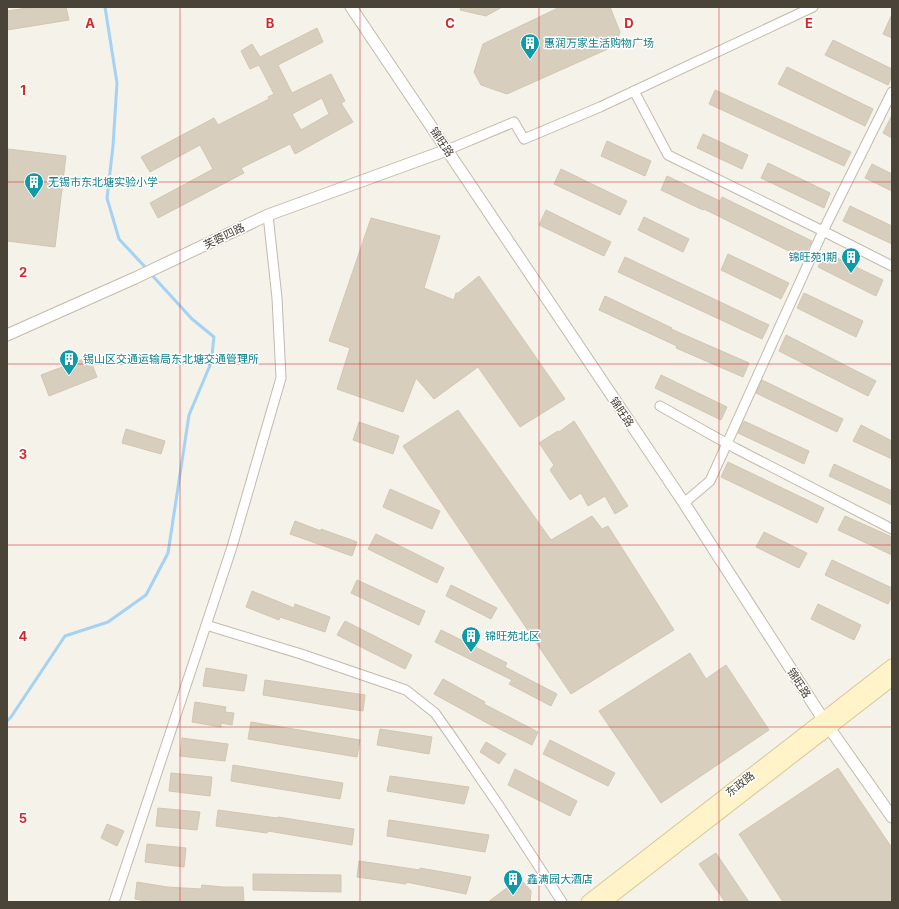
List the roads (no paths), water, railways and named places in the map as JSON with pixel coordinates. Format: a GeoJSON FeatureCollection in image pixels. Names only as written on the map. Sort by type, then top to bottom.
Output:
{"type":"FeatureCollection","features":[{"type":"Feature","properties":{"kind":"main road","name":"东政路"},"geometry":{"type":"LineString","coordinates":[[604,902],[826,723],[892,666]]}},
{"type":"Feature","properties":{"kind":"main road","name":"东政路"},"geometry":{"type":"LineString","coordinates":[[588,902],[826,723],[892,679]]}},
{"type":"Feature","properties":{"kind":"street","name":"锦旺路"},"geometry":{"type":"LineString","coordinates":[[351,7],[684,503],[826,723],[892,817]]}},
{"type":"Feature","properties":{"kind":"street"},"geometry":{"type":"LineString","coordinates":[[447,150],[514,122],[524,139],[600,107],[813,7]]}},
{"type":"Feature","properties":{"kind":"street"},"geometry":{"type":"LineString","coordinates":[[634,91],[668,155],[892,266]]}},
{"type":"Feature","properties":{"kind":"street"},"geometry":{"type":"LineString","coordinates":[[684,503],[710,481],[823,231],[892,92]]}},
{"type":"Feature","properties":{"kind":"street","name":"芙蓉四路"},"geometry":{"type":"LineString","coordinates":[[7,335],[159,267],[268,215],[447,150]]}},
{"type":"Feature","properties":{"kind":"street"},"geometry":{"type":"LineString","coordinates":[[114,902],[232,548],[281,378],[277,298],[268,215]]}},
{"type":"Feature","properties":{"kind":"street"},"geometry":{"type":"LineString","coordinates":[[660,406],[727,444],[892,529]]}},
{"type":"Feature","properties":{"kind":"street"},"geometry":{"type":"LineString","coordinates":[[206,625],[301,654],[406,690],[435,713],[500,807],[562,902]]}},
{"type":"Feature","properties":{"kind":"waterway"},"geometry":{"type":"LineString","coordinates":[[105,7],[117,83],[113,146],[107,198],[119,239],[147,269]]}},
{"type":"Feature","properties":{"kind":"waterway"},"geometry":{"type":"LineString","coordinates":[[7,721],[65,636],[108,622],[146,595],[168,553],[189,415],[211,363],[214,337],[192,319],[150,273]]}},
{"type":"Feature","properties":{"kind":"place","name":"惠润万家生活购物广场"},"geometry":{"type":"Point","coordinates":[530,60]}},
{"type":"Feature","properties":{"kind":"place","name":"无锡市东北塘实验小学"},"geometry":{"type":"Point","coordinates":[34,199]}},
{"type":"Feature","properties":{"kind":"place","name":"锦旺苑1期"},"geometry":{"type":"Point","coordinates":[851,274]}},
{"type":"Feature","properties":{"kind":"place","name":"锡山区交通运输局东北塘交通管理所"},"geometry":{"type":"Point","coordinates":[69,376]}},
{"type":"Feature","properties":{"kind":"place","name":"锦旺苑北区"},"geometry":{"type":"Point","coordinates":[471,653]}},
{"type":"Feature","properties":{"kind":"place","name":"鑫满园大酒店"},"geometry":{"type":"Point","coordinates":[513,896]}}]}
